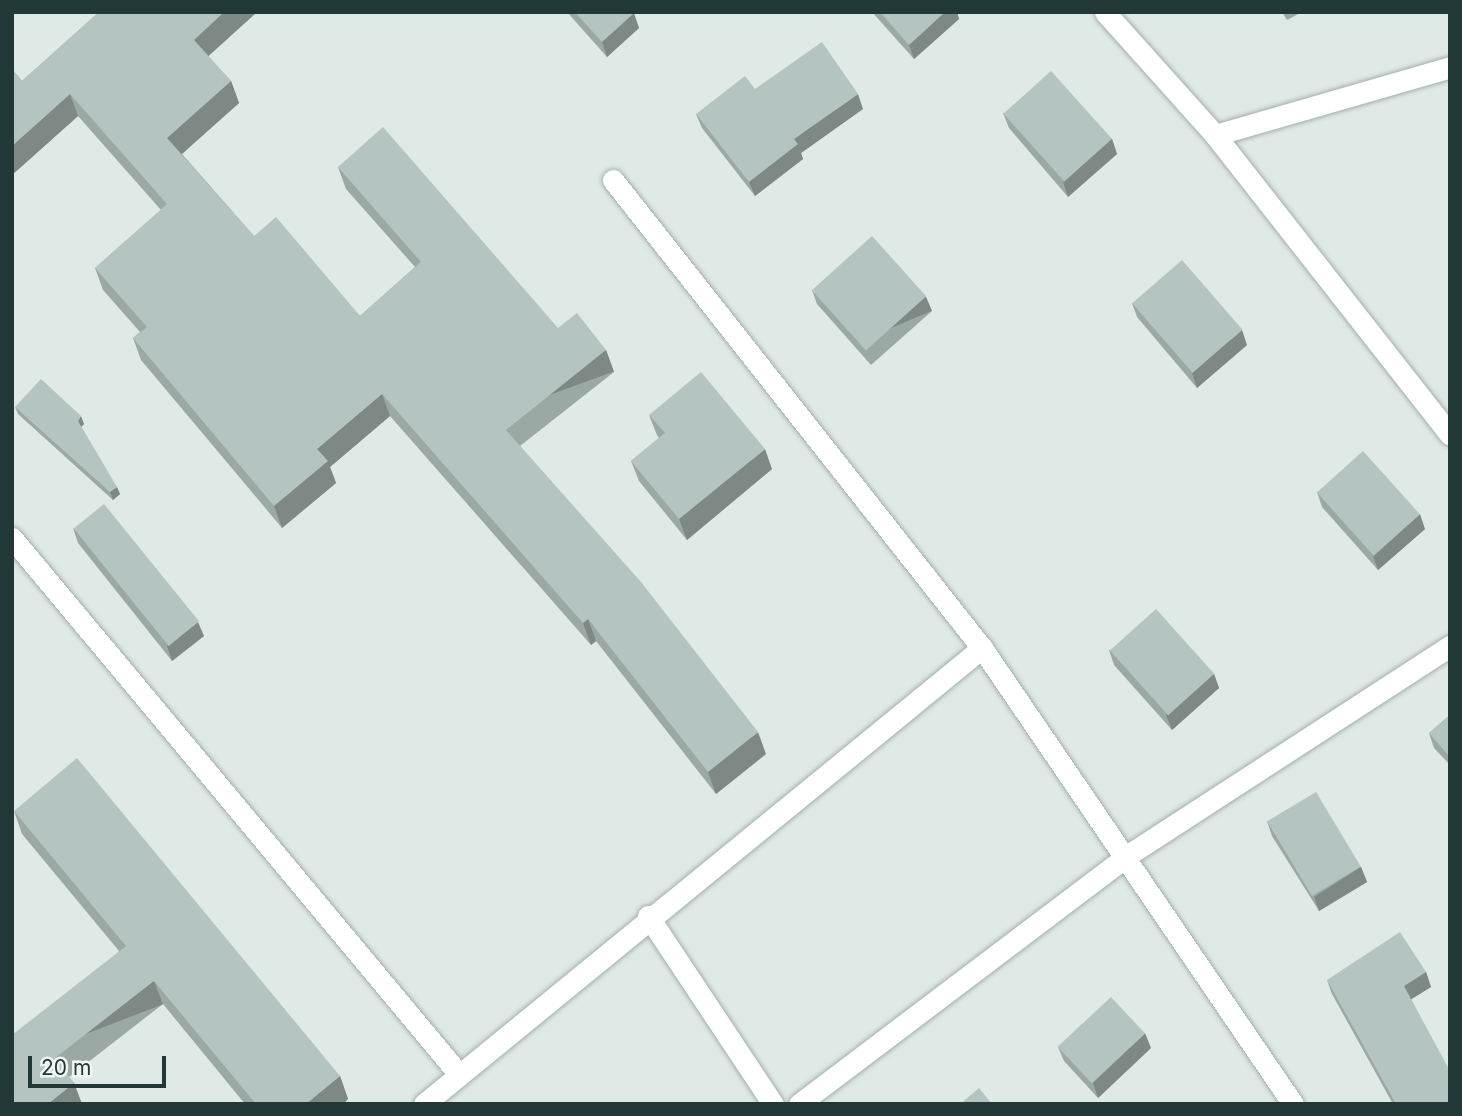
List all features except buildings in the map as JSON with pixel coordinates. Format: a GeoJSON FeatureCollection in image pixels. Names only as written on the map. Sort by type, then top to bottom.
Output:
{"type":"FeatureCollection","features":[{"type":"Feature","properties":{"kind":"street"},"geometry":{"type":"LineString","coordinates":[[1105,12],[1215,135],[1450,435]]}},
{"type":"Feature","properties":{"kind":"street"},"geometry":{"type":"LineString","coordinates":[[1215,135],[1450,67]]}},
{"type":"Feature","properties":{"kind":"street"},"geometry":{"type":"LineString","coordinates":[[613,180],[982,648],[1128,855],[1293,1104]]}},
{"type":"Feature","properties":{"kind":"street"},"geometry":{"type":"LineString","coordinates":[[12,538],[457,1072]]}},
{"type":"Feature","properties":{"kind":"street"},"geometry":{"type":"LineString","coordinates":[[799,1104],[1128,855],[1450,646]]}},
{"type":"Feature","properties":{"kind":"street"},"geometry":{"type":"LineString","coordinates":[[424,1104],[457,1072],[982,648]]}},
{"type":"Feature","properties":{"kind":"street"},"geometry":{"type":"LineString","coordinates":[[648,916],[773,1104]]}}]}
